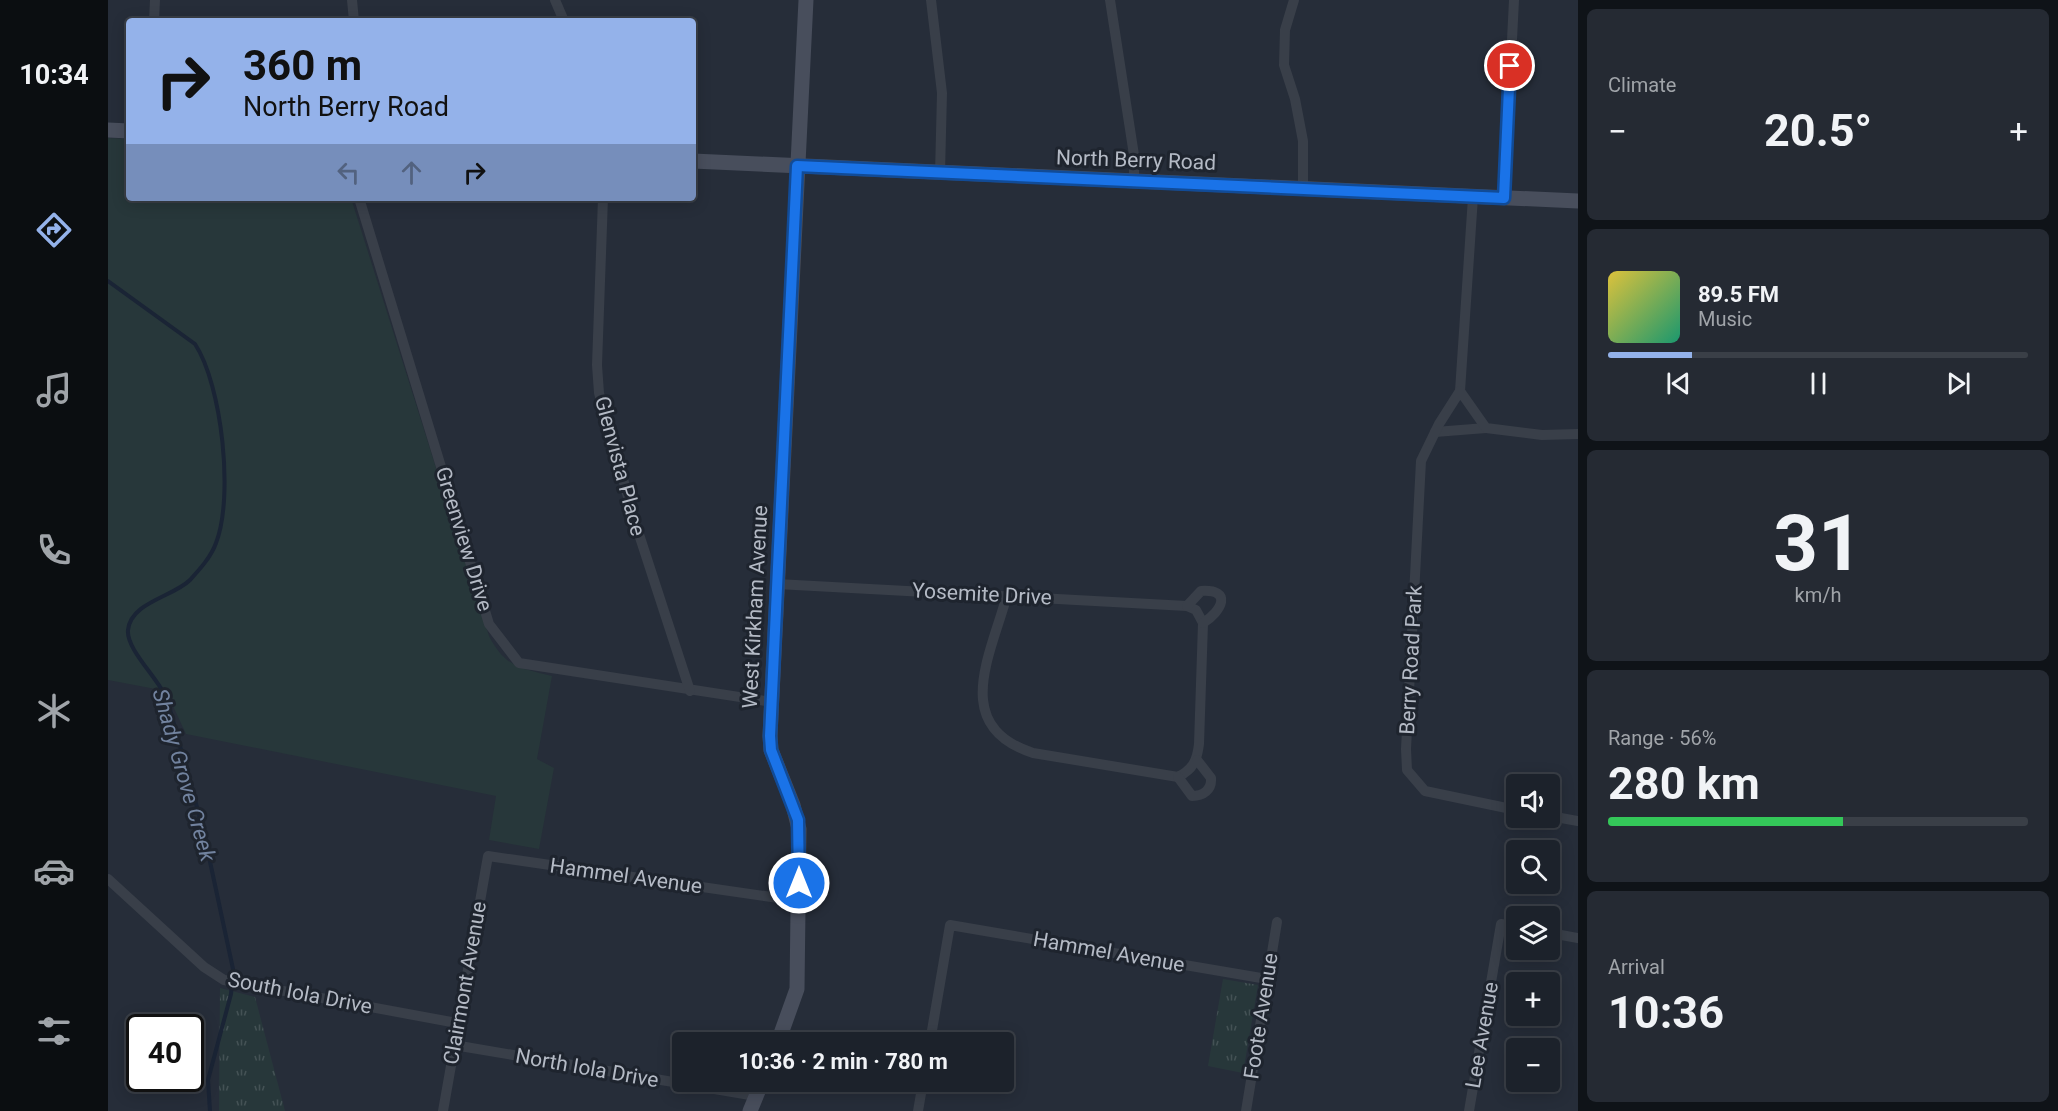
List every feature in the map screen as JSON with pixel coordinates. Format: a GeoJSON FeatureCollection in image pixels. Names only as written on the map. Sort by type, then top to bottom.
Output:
{"type":"FeatureCollection","features":[{"type":"Feature","properties":{"kind":"street"},"geometry":{"type":"LineString","coordinates":[[154,18],[155,0]]}},
{"type":"Feature","properties":{"kind":"street"},"geometry":{"type":"LineString","coordinates":[[352,0],[354,18]]}},
{"type":"Feature","properties":{"kind":"street"},"geometry":{"type":"LineString","coordinates":[[555,0],[563,18]]}},
{"type":"Feature","properties":{"kind":"street","name":"West Kirkham Avenue"},"geometry":{"type":"LineString","coordinates":[[782,1032],[797,989],[799,829],[793,805],[771,750],[771,702],[806,0]]}},
{"type":"Feature","properties":{"kind":"street"},"geometry":{"type":"LineString","coordinates":[[931,0],[942,93],[940,173]]}},
{"type":"Feature","properties":{"kind":"street"},"geometry":{"type":"LineString","coordinates":[[1110,0],[1134,155],[1134,181]]}},
{"type":"Feature","properties":{"kind":"street"},"geometry":{"type":"LineString","coordinates":[[1294,0],[1285,30],[1284,65],[1295,99],[1303,141],[1303,189]]}},
{"type":"Feature","properties":{"kind":"street"},"geometry":{"type":"LineString","coordinates":[[1504,198],[1514,0]]}},
{"type":"Feature","properties":{"kind":"street"},"geometry":{"type":"LineString","coordinates":[[108,130],[126,131]]}},
{"type":"Feature","properties":{"kind":"street","name":"North Berry Road"},"geometry":{"type":"LineString","coordinates":[[696,161],[1578,201]]}},
{"type":"Feature","properties":{"kind":"street","name":"Berry Road Park"},"geometry":{"type":"LineString","coordinates":[[1473,197],[1460,391],[1435,432],[1422,461],[1406,749],[1407,770],[1425,791],[1506,808]]}},
{"type":"Feature","properties":{"kind":"street","name":"Greenview Drive"},"geometry":{"type":"LineString","coordinates":[[360,201],[489,624],[519,663],[771,702]]}},
{"type":"Feature","properties":{"kind":"street","name":"Glenvista Place"},"geometry":{"type":"LineString","coordinates":[[603,201],[597,365],[599,393],[634,522],[690,691]]}},
{"type":"Feature","properties":{"kind":"street"},"geometry":{"type":"LineString","coordinates":[[1460,391],[1486,428]]}},
{"type":"Feature","properties":{"kind":"street"},"geometry":{"type":"LineString","coordinates":[[1435,432],[1486,428],[1542,435],[1578,434]]}},
{"type":"Feature","properties":{"kind":"street","name":"Yosemite Drive"},"geometry":{"type":"LineString","coordinates":[[777,584],[1007,595],[1191,608]]}},
{"type":"Feature","properties":{"kind":"street"},"geometry":{"type":"LineString","coordinates":[[1007,595],[981,686],[981,704],[986,720],[998,735],[1015,747],[1033,753],[1178,777],[1189,771],[1197,760],[1203,623],[1191,608],[1201,591],[1213,590],[1222,602],[1220,609],[1203,623]]}},
{"type":"Feature","properties":{"kind":"street"},"geometry":{"type":"LineString","coordinates":[[1178,777],[1192,796],[1200,796],[1207,791],[1211,778],[1197,760]]}},
{"type":"Feature","properties":{"kind":"street"},"geometry":{"type":"LineString","coordinates":[[1560,818],[1578,821]]}},
{"type":"Feature","properties":{"kind":"street","name":"Hammel Avenue"},"geometry":{"type":"LineString","coordinates":[[488,856],[799,901]]}},
{"type":"Feature","properties":{"kind":"street","name":"Clairmont Avenue"},"geometry":{"type":"LineString","coordinates":[[443,1111],[488,856]]}},
{"type":"Feature","properties":{"kind":"street","name":"South Iola Drive"},"geometry":{"type":"LineString","coordinates":[[108,879],[204,967],[224,980],[240,985],[457,1023]]}},
{"type":"Feature","properties":{"kind":"street","name":"Foote Avenue"},"geometry":{"type":"LineString","coordinates":[[1246,1111],[1276,922]]}},
{"type":"Feature","properties":{"kind":"street","name":"Lee Avenue"},"geometry":{"type":"LineString","coordinates":[[1469,1111],[1501,924],[1506,925]]}},
{"type":"Feature","properties":{"kind":"street","name":"Hammel Avenue"},"geometry":{"type":"LineString","coordinates":[[932,1032],[950,925],[1268,979]]}},
{"type":"Feature","properties":{"kind":"street"},"geometry":{"type":"LineString","coordinates":[[1560,935],[1578,938]]}},
{"type":"Feature","properties":{"kind":"street","name":"North Iola Drive"},"geometry":{"type":"LineString","coordinates":[[454,1045],[756,1096]]}},
{"type":"Feature","properties":{"kind":"street"},"geometry":{"type":"LineString","coordinates":[[750,1111],[758,1092]]}},
{"type":"Feature","properties":{"kind":"street"},"geometry":{"type":"LineString","coordinates":[[918,1111],[921,1092]]}},
{"type":"Feature","properties":{"kind":"green space"},"geometry":{"type":"Polygon","coordinates":[[[108,138],[126,139],[126,201],[352,201],[489,636],[501,654],[514,665],[552,676],[537,759],[554,768],[539,849],[489,840],[496,796],[186,734],[166,691],[108,680],[108,138]]]}},
{"type":"Feature","properties":{"kind":"green space"},"geometry":{"type":"Polygon","coordinates":[[[1223,979],[1258,985],[1243,1073],[1208,1066],[1223,979]]]}},
{"type":"Feature","properties":{"kind":"green space"},"geometry":{"type":"Polygon","coordinates":[[[220,988],[255,997],[285,1111],[219,1111],[220,988]]]}},
{"type":"Feature","properties":{"kind":"waterway","name":"Shady Grove Creek"},"geometry":{"type":"LineString","coordinates":[[108,281],[195,344],[212,386],[222,442],[224,498],[221,523],[214,548],[190,580],[144,606],[131,621],[128,630],[137,655],[167,699],[203,829],[233,969],[231,994],[208,1080],[210,1111]]}},
{"type":"Feature","properties":{"kind":"route"},"geometry":{"type":"LineString","coordinates":[[799,883],[798,820],[774,760],[770,736],[797,166],[1504,198],[1510,66]]}}]}
